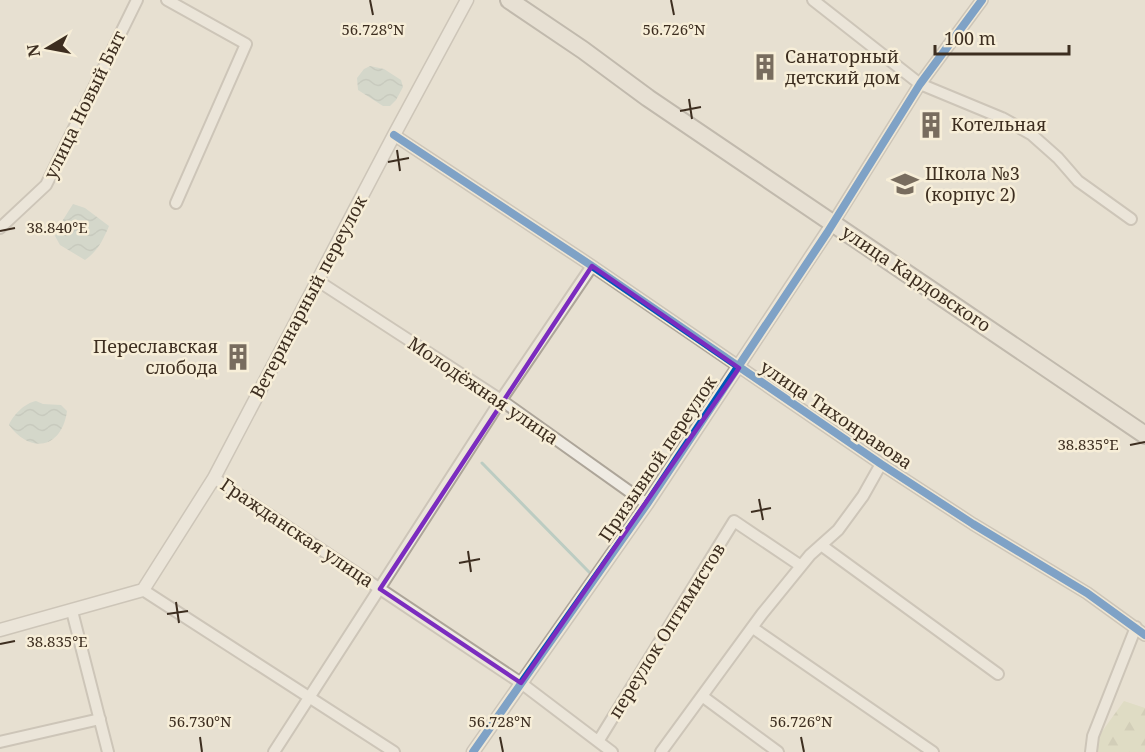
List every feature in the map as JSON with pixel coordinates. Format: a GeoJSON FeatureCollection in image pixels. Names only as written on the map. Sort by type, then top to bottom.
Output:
{"type":"FeatureCollection","features":[{"type":"Feature","properties":{"kind":"main road","name":"улица Кардовского"},"geometry":{"type":"LineString","coordinates":[[509,0],[648,98],[1145,435]]}},
{"type":"Feature","properties":{"kind":"street","name":"улица Новый Быт"},"geometry":{"type":"LineString","coordinates":[[0,228],[46,185],[137,0]]}},
{"type":"Feature","properties":{"kind":"street"},"geometry":{"type":"LineString","coordinates":[[168,0],[246,44],[176,203]]}},
{"type":"Feature","properties":{"kind":"street","name":"Ветеринарный переулок"},"geometry":{"type":"LineString","coordinates":[[143,590],[214,478],[467,0]]}},
{"type":"Feature","properties":{"kind":"street"},"geometry":{"type":"LineString","coordinates":[[813,0],[920,84],[1002,118],[1031,134],[1058,158],[1078,181],[1131,219]]}},
{"type":"Feature","properties":{"kind":"street","name":"Призывной переулок"},"geometry":{"type":"LineString","coordinates":[[473,752],[647,504],[739,368],[920,84],[982,0]]}},
{"type":"Feature","properties":{"kind":"street","name":"улица Тихонравова"},"geometry":{"type":"LineString","coordinates":[[394,135],[592,266],[881,464],[973,524],[1087,593],[1141,631]]}},
{"type":"Feature","properties":{"kind":"street"},"geometry":{"type":"LineString","coordinates":[[380,589],[501,400],[592,266]]}},
{"type":"Feature","properties":{"kind":"street","name":"Молодёжная улица"},"geometry":{"type":"LineString","coordinates":[[318,281],[501,400],[647,504]]}},
{"type":"Feature","properties":{"kind":"street"},"geometry":{"type":"LineString","coordinates":[[661,752],[801,566],[838,530],[863,496],[881,464]]}},
{"type":"Feature","properties":{"kind":"street","name":"Гражданская улица"},"geometry":{"type":"LineString","coordinates":[[214,478],[522,683],[612,752]]}},
{"type":"Feature","properties":{"kind":"street","name":"переулок Оптимистов"},"geometry":{"type":"LineString","coordinates":[[599,740],[734,521],[801,566]]}},
{"type":"Feature","properties":{"kind":"street"},"geometry":{"type":"LineString","coordinates":[[821,545],[998,674]]}},
{"type":"Feature","properties":{"kind":"street","name":"Гражданская улица"},"geometry":{"type":"LineString","coordinates":[[274,752],[380,589]]}},
{"type":"Feature","properties":{"kind":"street"},"geometry":{"type":"LineString","coordinates":[[0,630],[143,590],[394,752]]}},
{"type":"Feature","properties":{"kind":"street"},"geometry":{"type":"LineString","coordinates":[[72,611],[108,752]]}},
{"type":"Feature","properties":{"kind":"street"},"geometry":{"type":"LineString","coordinates":[[753,628],[933,752]]}},
{"type":"Feature","properties":{"kind":"street"},"geometry":{"type":"LineString","coordinates":[[1091,752],[1093,736],[1141,631]]}},
{"type":"Feature","properties":{"kind":"street"},"geometry":{"type":"LineString","coordinates":[[702,696],[778,752]]}},
{"type":"Feature","properties":{"kind":"street"},"geometry":{"type":"LineString","coordinates":[[0,742],[100,719]]}},
{"type":"Feature","properties":{"kind":"highlighted area"},"geometry":{"type":"Polygon","coordinates":[[[592,266],[739,368],[521,683],[380,589],[592,266]]]}},
{"type":"Feature","properties":{"kind":"green space"},"geometry":{"type":"Polygon","coordinates":[[[1124,701],[1145,708],[1145,752],[1096,752],[1098,737],[1124,701]]]}},
{"type":"Feature","properties":{"kind":"water"},"geometry":{"type":"Polygon","coordinates":[[[370,66],[384,69],[401,80],[403,87],[390,106],[383,106],[358,90],[357,78],[364,69],[370,66]]]}},
{"type":"Feature","properties":{"kind":"water"},"geometry":{"type":"Polygon","coordinates":[[[73,204],[85,208],[109,226],[100,245],[85,260],[60,245],[55,236],[73,204]]]}},
{"type":"Feature","properties":{"kind":"water"},"geometry":{"type":"Polygon","coordinates":[[[36,401],[43,404],[61,405],[67,411],[59,433],[52,440],[36,444],[18,435],[9,425],[20,410],[36,401]]]}},
{"type":"Feature","properties":{"kind":"waterway"},"geometry":{"type":"LineString","coordinates":[[482,463],[590,573]]}},
{"type":"Feature","properties":{"kind":"cycle path"},"geometry":{"type":"LineString","coordinates":[[473,752],[647,504],[827,233],[920,84],[982,0]]}},
{"type":"Feature","properties":{"kind":"cycle path"},"geometry":{"type":"LineString","coordinates":[[394,135],[592,266],[881,464],[973,524],[1087,593],[1145,635]]}},
{"type":"Feature","properties":{"kind":"place","name":"Санаторный детский дом"},"geometry":{"type":"Point","coordinates":[765,67]}},
{"type":"Feature","properties":{"kind":"place","name":"Котельная"},"geometry":{"type":"Point","coordinates":[931,125]}},
{"type":"Feature","properties":{"kind":"place","name":"Школа №3 (корпус 2)"},"geometry":{"type":"Point","coordinates":[905,184]}},
{"type":"Feature","properties":{"kind":"place","name":"Переславская слобода"},"geometry":{"type":"Point","coordinates":[238,357]}}]}
